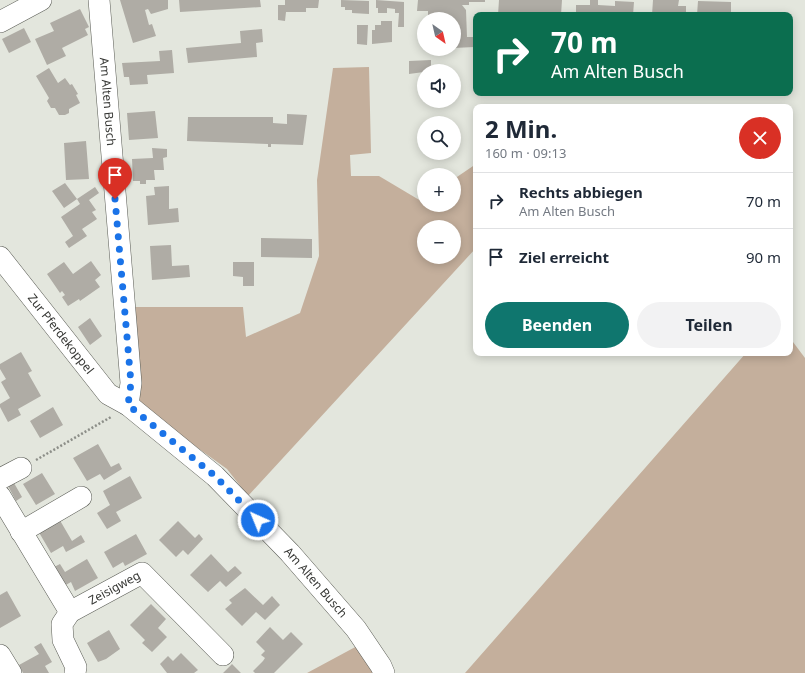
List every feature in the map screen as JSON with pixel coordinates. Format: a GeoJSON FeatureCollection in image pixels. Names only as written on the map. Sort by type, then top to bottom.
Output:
{"type":"FeatureCollection","features":[{"type":"Feature","properties":{"kind":"street"},"geometry":{"type":"LineString","coordinates":[[0,22],[41,0]]}},
{"type":"Feature","properties":{"kind":"street","name":"Am Alten Busch"},"geometry":{"type":"LineString","coordinates":[[99,0],[131,383],[128,405],[215,476],[290,553],[356,629],[381,666],[384,673]]}},
{"type":"Feature","properties":{"kind":"street","name":"Zur Pferdekoppel"},"geometry":{"type":"LineString","coordinates":[[0,257],[108,394],[128,405]]}},
{"type":"Feature","properties":{"kind":"street"},"geometry":{"type":"LineString","coordinates":[[0,479],[21,468]]}},
{"type":"Feature","properties":{"kind":"street"},"geometry":{"type":"LineString","coordinates":[[0,496],[70,612],[62,624],[63,640],[76,666],[76,673]]}},
{"type":"Feature","properties":{"kind":"street"},"geometry":{"type":"LineString","coordinates":[[21,532],[81,497]]}},
{"type":"Feature","properties":{"kind":"street","name":"Zeisigweg"},"geometry":{"type":"LineString","coordinates":[[70,612],[142,573],[223,655]]}},
{"type":"Feature","properties":{"kind":"street"},"geometry":{"type":"LineString","coordinates":[[0,655],[11,673]]}},
{"type":"Feature","properties":{"kind":"path"},"geometry":{"type":"LineString","coordinates":[[21,468],[120,412],[128,405]]}},
{"type":"Feature","properties":{"kind":"shaded area"},"geometry":{"type":"Polygon","coordinates":[[[369,67],[371,153],[350,155],[351,176],[379,176],[417,199],[417,212],[461,212],[461,174],[473,166],[473,251],[248,496],[227,469],[138,405],[132,307],[243,307],[246,337],[300,313],[319,256],[317,180],[333,68],[369,67]]]}},
{"type":"Feature","properties":{"kind":"shaded area"},"geometry":{"type":"Polygon","coordinates":[[[793,342],[805,358],[805,673],[465,673],[743,356],[793,356],[793,342]]]}},
{"type":"Feature","properties":{"kind":"shaded area"},"geometry":{"type":"Polygon","coordinates":[[[359,645],[377,673],[307,673],[359,645]]]}},
{"type":"Feature","properties":{"kind":"building"},"geometry":{"type":"Polygon","coordinates":[[[120,0],[168,0],[168,9],[151,14],[148,9],[145,10],[149,25],[152,24],[156,36],[133,43],[120,0]]]}},
{"type":"Feature","properties":{"kind":"building"},"geometry":{"type":"Polygon","coordinates":[[[179,0],[260,0],[261,7],[180,12],[179,0]]]}},
{"type":"Feature","properties":{"kind":"building"},"geometry":{"type":"Polygon","coordinates":[[[285,0],[319,0],[318,8],[306,8],[306,12],[286,12],[285,21],[278,20],[278,5],[285,5],[285,0]]]}},
{"type":"Feature","properties":{"kind":"building"},"geometry":{"type":"Polygon","coordinates":[[[341,0],[369,1],[369,14],[352,13],[352,10],[345,10],[345,7],[341,7],[341,0]]]}},
{"type":"Feature","properties":{"kind":"building"},"geometry":{"type":"Polygon","coordinates":[[[376,0],[404,2],[404,27],[398,27],[399,13],[395,13],[395,9],[387,8],[387,13],[378,13],[378,8],[376,8],[376,0]]]}},
{"type":"Feature","properties":{"kind":"building"},"geometry":{"type":"Polygon","coordinates":[[[418,0],[485,0],[485,2],[469,2],[469,5],[462,5],[466,10],[467,37],[473,37],[473,47],[461,48],[461,12],[417,11],[418,0]]]}},
{"type":"Feature","properties":{"kind":"building"},"geometry":{"type":"Polygon","coordinates":[[[499,0],[562,0],[561,12],[498,12],[499,0]]]}},
{"type":"Feature","properties":{"kind":"building"},"geometry":{"type":"Polygon","coordinates":[[[590,0],[598,0],[598,5],[615,6],[615,1],[634,2],[633,12],[576,12],[576,5],[590,5],[590,0]]]}},
{"type":"Feature","properties":{"kind":"building"},"geometry":{"type":"Polygon","coordinates":[[[653,0],[679,0],[678,6],[686,6],[686,12],[652,12],[653,0]]]}},
{"type":"Feature","properties":{"kind":"building"},"geometry":{"type":"Polygon","coordinates":[[[698,1],[731,2],[731,12],[697,12],[698,1]]]}},
{"type":"Feature","properties":{"kind":"building"},"geometry":{"type":"Polygon","coordinates":[[[80,9],[89,27],[85,29],[88,35],[62,48],[66,56],[47,65],[35,39],[54,31],[50,23],[80,9]]]}},
{"type":"Feature","properties":{"kind":"building"},"geometry":{"type":"Polygon","coordinates":[[[381,21],[392,21],[392,42],[372,44],[372,30],[375,30],[375,25],[381,25],[381,21]]]}},
{"type":"Feature","properties":{"kind":"building"},"geometry":{"type":"Polygon","coordinates":[[[357,25],[368,25],[367,45],[357,44],[357,25]]]}},
{"type":"Feature","properties":{"kind":"building"},"geometry":{"type":"Polygon","coordinates":[[[24,28],[31,42],[9,53],[2,39],[24,28]]]}},
{"type":"Feature","properties":{"kind":"building"},"geometry":{"type":"Polygon","coordinates":[[[262,29],[263,42],[256,43],[257,57],[188,63],[186,48],[241,43],[240,31],[262,29]]]}},
{"type":"Feature","properties":{"kind":"building"},"geometry":{"type":"Polygon","coordinates":[[[172,50],[174,73],[147,75],[148,84],[130,85],[129,77],[124,77],[122,63],[160,61],[159,51],[172,50]]]}},
{"type":"Feature","properties":{"kind":"building"},"geometry":{"type":"Polygon","coordinates":[[[431,60],[431,64],[417,64],[417,73],[409,74],[409,61],[431,60]]]}},
{"type":"Feature","properties":{"kind":"building"},"geometry":{"type":"Polygon","coordinates":[[[49,68],[58,83],[65,78],[70,85],[72,84],[78,94],[76,95],[80,103],[69,109],[69,113],[65,115],[59,115],[55,108],[51,108],[47,101],[49,98],[36,76],[49,68]]]}},
{"type":"Feature","properties":{"kind":"building"},"geometry":{"type":"Polygon","coordinates":[[[155,111],[158,138],[129,140],[127,113],[155,111]]]}},
{"type":"Feature","properties":{"kind":"building"},"geometry":{"type":"Polygon","coordinates":[[[287,114],[307,115],[303,145],[271,144],[271,147],[268,147],[268,144],[187,141],[188,117],[273,117],[273,123],[287,124],[287,114]]]}},
{"type":"Feature","properties":{"kind":"building"},"geometry":{"type":"Polygon","coordinates":[[[86,141],[89,179],[66,180],[64,143],[86,141]]]}},
{"type":"Feature","properties":{"kind":"building"},"geometry":{"type":"Polygon","coordinates":[[[152,148],[167,149],[167,157],[163,158],[164,170],[154,170],[155,180],[146,180],[146,184],[140,184],[140,181],[133,181],[132,159],[153,158],[152,148]]]}},
{"type":"Feature","properties":{"kind":"building"},"geometry":{"type":"Polygon","coordinates":[[[65,183],[77,199],[64,208],[52,191],[65,183]]]}},
{"type":"Feature","properties":{"kind":"building"},"geometry":{"type":"Polygon","coordinates":[[[169,186],[169,209],[178,208],[179,222],[148,225],[146,196],[155,195],[154,187],[169,186]]]}},
{"type":"Feature","properties":{"kind":"building"},"geometry":{"type":"Polygon","coordinates":[[[95,187],[99,193],[89,200],[96,210],[92,212],[97,219],[82,229],[87,236],[69,248],[65,242],[73,236],[61,217],[80,204],[77,199],[95,187]]]}},
{"type":"Feature","properties":{"kind":"building"},"geometry":{"type":"Polygon","coordinates":[[[261,238],[312,239],[312,258],[261,257],[261,238]]]}},
{"type":"Feature","properties":{"kind":"building"},"geometry":{"type":"Polygon","coordinates":[[[171,245],[172,266],[189,265],[190,277],[152,280],[150,246],[171,245]]]}},
{"type":"Feature","properties":{"kind":"building"},"geometry":{"type":"Polygon","coordinates":[[[91,261],[101,275],[95,280],[100,287],[80,301],[79,299],[68,306],[62,297],[65,295],[62,291],[60,293],[47,274],[64,262],[73,274],[91,261]]]}},
{"type":"Feature","properties":{"kind":"building"},"geometry":{"type":"Polygon","coordinates":[[[233,262],[254,262],[254,286],[243,286],[243,277],[233,276],[233,262]]]}},
{"type":"Feature","properties":{"kind":"building"},"geometry":{"type":"Polygon","coordinates":[[[90,318],[102,336],[90,345],[78,327],[90,318]]]}},
{"type":"Feature","properties":{"kind":"building"},"geometry":{"type":"Polygon","coordinates":[[[21,352],[32,371],[28,373],[41,396],[18,409],[21,415],[8,422],[0,407],[0,404],[10,398],[1,382],[6,379],[0,369],[0,364],[21,352]]]}},
{"type":"Feature","properties":{"kind":"building"},"geometry":{"type":"Polygon","coordinates":[[[53,407],[63,425],[40,438],[30,421],[53,407]]]}},
{"type":"Feature","properties":{"kind":"building"},"geometry":{"type":"Polygon","coordinates":[[[98,444],[111,467],[119,463],[122,469],[104,480],[100,474],[87,481],[73,458],[98,444]]]}},
{"type":"Feature","properties":{"kind":"building"},"geometry":{"type":"Polygon","coordinates":[[[42,473],[55,494],[36,505],[23,484],[42,473]]]}},
{"type":"Feature","properties":{"kind":"building"},"geometry":{"type":"Polygon","coordinates":[[[130,476],[142,498],[116,512],[121,521],[107,529],[97,513],[110,505],[103,491],[130,476]]]}},
{"type":"Feature","properties":{"kind":"building"},"geometry":{"type":"Polygon","coordinates":[[[14,483],[22,497],[16,501],[8,486],[14,483]]]}},
{"type":"Feature","properties":{"kind":"building"},"geometry":{"type":"Polygon","coordinates":[[[58,517],[72,541],[81,535],[85,542],[66,552],[63,546],[51,553],[37,529],[58,517]]]}},
{"type":"Feature","properties":{"kind":"building"},"geometry":{"type":"Polygon","coordinates":[[[178,521],[195,538],[199,534],[203,539],[188,555],[183,550],[176,557],[159,540],[178,521]]]}},
{"type":"Feature","properties":{"kind":"building"},"geometry":{"type":"Polygon","coordinates":[[[136,534],[147,554],[125,566],[123,562],[113,568],[104,552],[136,534]]]}},
{"type":"Feature","properties":{"kind":"building"},"geometry":{"type":"Polygon","coordinates":[[[211,554],[228,572],[235,566],[242,573],[226,587],[220,581],[208,592],[190,575],[211,554]]]}},
{"type":"Feature","properties":{"kind":"building"},"geometry":{"type":"Polygon","coordinates":[[[87,559],[98,578],[75,591],[71,582],[64,586],[54,567],[60,564],[65,572],[87,559]]]}},
{"type":"Feature","properties":{"kind":"building"},"geometry":{"type":"Polygon","coordinates":[[[245,588],[263,605],[272,596],[280,605],[265,620],[256,612],[242,626],[225,609],[232,603],[229,600],[245,588]]]}},
{"type":"Feature","properties":{"kind":"building"},"geometry":{"type":"Polygon","coordinates":[[[7,591],[21,616],[0,628],[0,595],[7,591]]]}},
{"type":"Feature","properties":{"kind":"building"},"geometry":{"type":"Polygon","coordinates":[[[151,604],[166,619],[158,628],[167,637],[152,652],[142,643],[145,640],[130,625],[151,604]]]}},
{"type":"Feature","properties":{"kind":"building"},"geometry":{"type":"Polygon","coordinates":[[[270,627],[283,640],[291,632],[303,644],[274,673],[255,673],[253,671],[265,658],[261,655],[265,651],[256,642],[270,627]]]}},
{"type":"Feature","properties":{"kind":"building"},"geometry":{"type":"Polygon","coordinates":[[[109,630],[120,649],[106,659],[98,662],[87,643],[109,630]]]}},
{"type":"Feature","properties":{"kind":"building"},"geometry":{"type":"Polygon","coordinates":[[[41,643],[52,662],[45,666],[49,673],[23,673],[19,665],[39,654],[34,647],[41,643]]]}},
{"type":"Feature","properties":{"kind":"building"},"geometry":{"type":"Polygon","coordinates":[[[181,653],[198,670],[194,673],[167,673],[160,664],[168,656],[173,661],[181,653]]]}},
{"type":"Feature","properties":{"kind":"building"},"geometry":{"type":"Polygon","coordinates":[[[232,664],[241,673],[223,673],[232,664]]]}},
{"type":"Feature","properties":{"kind":"route"},"geometry":{"type":"LineString","coordinates":[[115,199],[131,383],[128,405],[142,418],[215,476],[258,520]]}}]}
